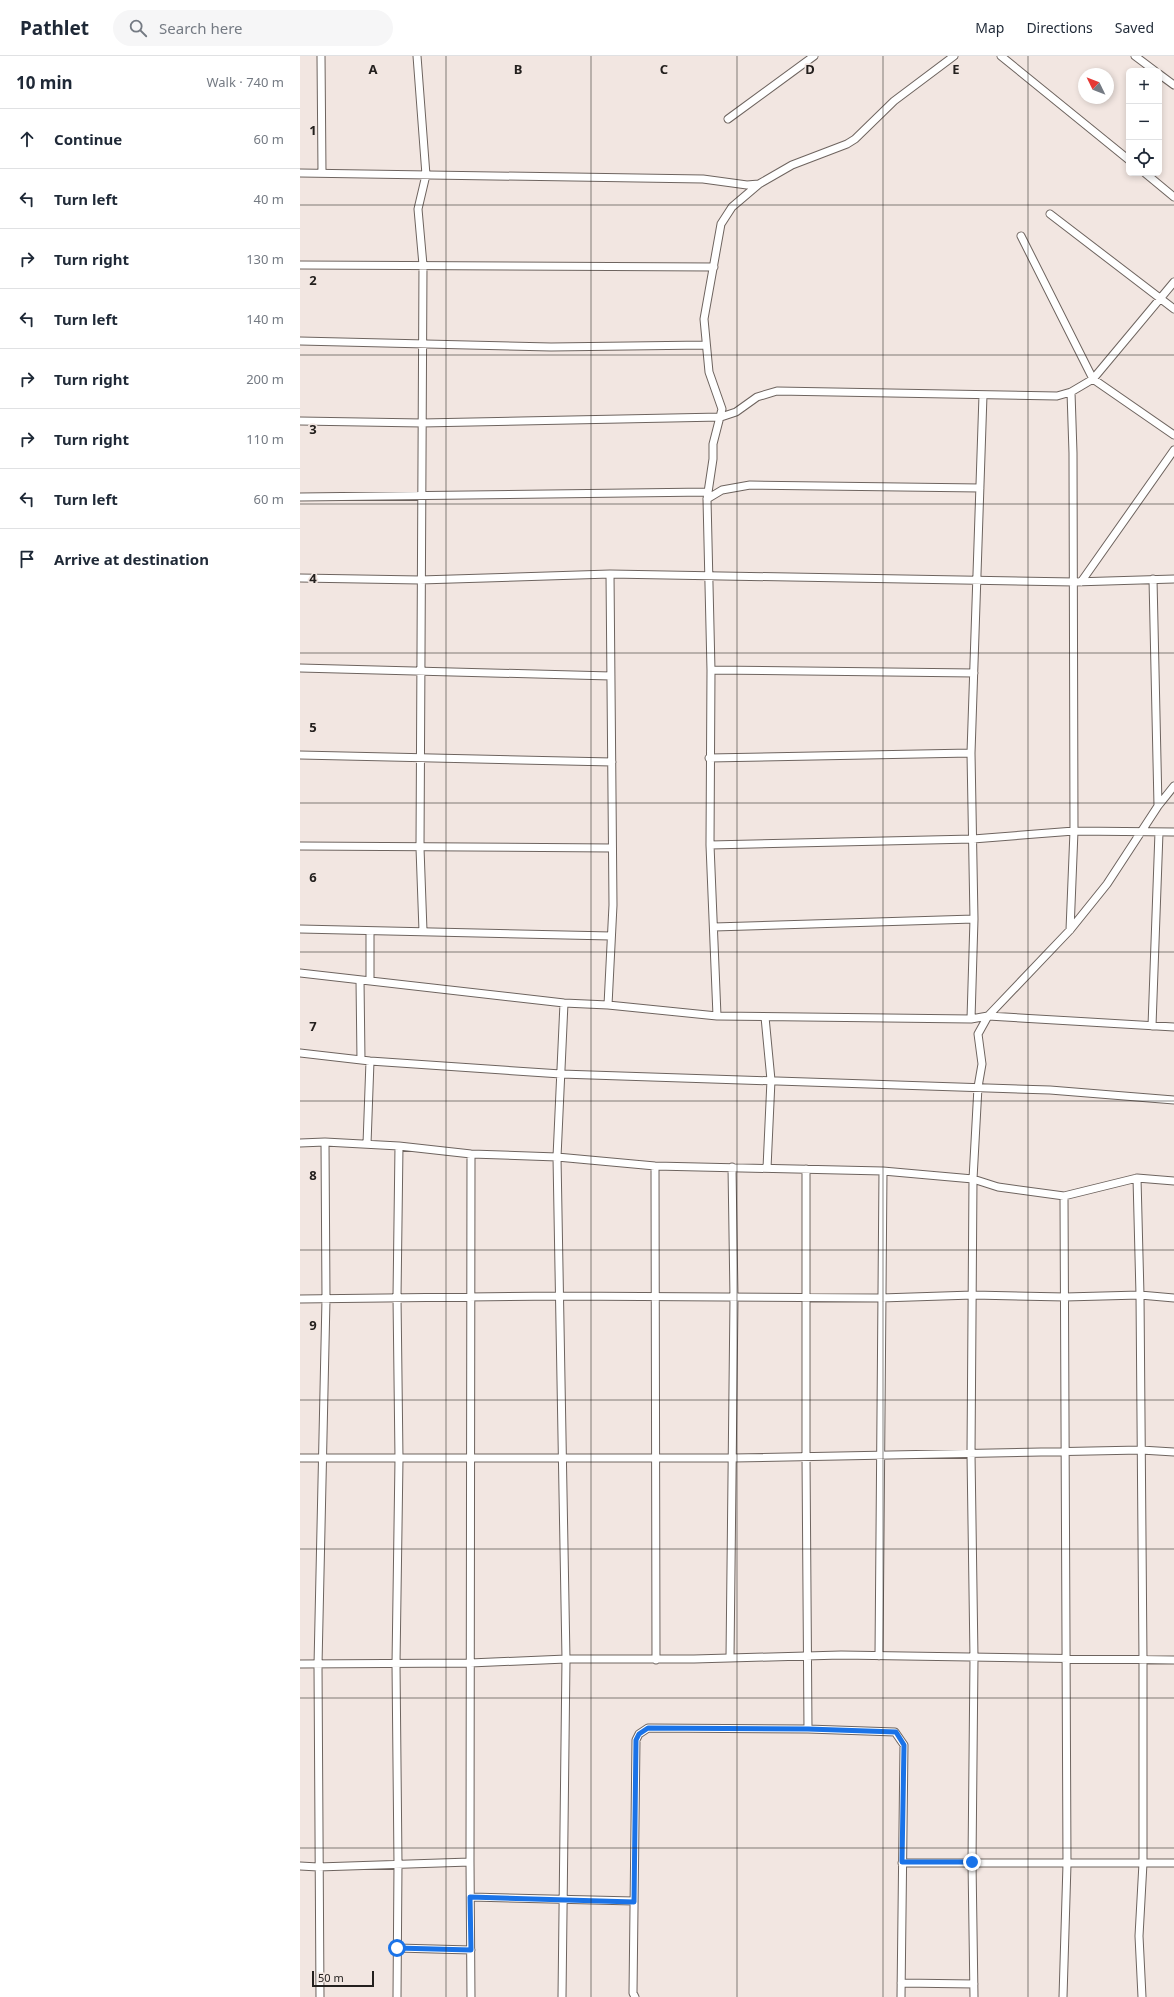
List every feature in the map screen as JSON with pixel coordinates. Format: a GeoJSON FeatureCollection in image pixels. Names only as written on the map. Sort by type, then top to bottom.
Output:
{"type":"FeatureCollection","features":[{"type":"Feature","properties":{"kind":"street"},"geometry":{"type":"LineString","coordinates":[[321,56],[322,172]]}},
{"type":"Feature","properties":{"kind":"street"},"geometry":{"type":"LineString","coordinates":[[417,56],[426,175],[418,209],[423,265],[420,580],[420,848],[423,931]]}},
{"type":"Feature","properties":{"kind":"street"},"geometry":{"type":"LineString","coordinates":[[728,119],[814,56]]}},
{"type":"Feature","properties":{"kind":"street"},"geometry":{"type":"LineString","coordinates":[[717,1016],[710,844],[711,670],[707,495],[713,459],[713,444],[721,417],[721,404],[710,378],[704,319],[720,230],[724,218],[732,207],[759,184],[792,165],[847,144],[855,139],[894,101],[954,56]]}},
{"type":"Feature","properties":{"kind":"street"},"geometry":{"type":"LineString","coordinates":[[1001,56],[1126,158]]}},
{"type":"Feature","properties":{"kind":"street"},"geometry":{"type":"LineString","coordinates":[[1135,56],[1151,68]]}},
{"type":"Feature","properties":{"kind":"street"},"geometry":{"type":"LineString","coordinates":[[1162,76],[1174,85]]}},
{"type":"Feature","properties":{"kind":"street"},"geometry":{"type":"LineString","coordinates":[[300,173],[322,172],[703,179],[747,185],[759,184]]}},
{"type":"Feature","properties":{"kind":"street"},"geometry":{"type":"LineString","coordinates":[[1148,176],[1174,197]]}},
{"type":"Feature","properties":{"kind":"street"},"geometry":{"type":"LineString","coordinates":[[1050,214],[1174,308]]}},
{"type":"Feature","properties":{"kind":"street"},"geometry":{"type":"LineString","coordinates":[[1021,236],[1093,379],[1174,436]]}},
{"type":"Feature","properties":{"kind":"street"},"geometry":{"type":"LineString","coordinates":[[300,265],[714,267]]}},
{"type":"Feature","properties":{"kind":"street"},"geometry":{"type":"LineString","coordinates":[[300,421],[422,423],[721,417],[736,412],[757,397],[777,391],[1057,396],[1071,392],[1093,379],[1174,282]]}},
{"type":"Feature","properties":{"kind":"street"},"geometry":{"type":"LineString","coordinates":[[300,341],[551,347],[706,345]]}},
{"type":"Feature","properties":{"kind":"street"},"geometry":{"type":"LineString","coordinates":[[1070,930],[1074,831],[1078,582],[1071,392]]}},
{"type":"Feature","properties":{"kind":"street"},"geometry":{"type":"LineString","coordinates":[[971,1019],[974,919],[971,753],[983,395]]}},
{"type":"Feature","properties":{"kind":"street"},"geometry":{"type":"LineString","coordinates":[[1078,582],[1174,450]]}},
{"type":"Feature","properties":{"kind":"street"},"geometry":{"type":"LineString","coordinates":[[300,497],[422,495],[707,495],[726,488],[750,485],[980,488]]}},
{"type":"Feature","properties":{"kind":"street"},"geometry":{"type":"LineString","coordinates":[[608,1005],[613,905],[610,574]]}},
{"type":"Feature","properties":{"kind":"street"},"geometry":{"type":"LineString","coordinates":[[300,578],[420,580],[610,574],[977,579],[1078,582],[1174,579]]}},
{"type":"Feature","properties":{"kind":"street"},"geometry":{"type":"LineString","coordinates":[[1153,579],[1158,806]]}},
{"type":"Feature","properties":{"kind":"street"},"geometry":{"type":"LineString","coordinates":[[300,668],[611,676]]}},
{"type":"Feature","properties":{"kind":"street"},"geometry":{"type":"LineString","coordinates":[[711,670],[974,673]]}},
{"type":"Feature","properties":{"kind":"street"},"geometry":{"type":"LineString","coordinates":[[710,758],[971,753]]}},
{"type":"Feature","properties":{"kind":"street"},"geometry":{"type":"LineString","coordinates":[[300,755],[612,762]]}},
{"type":"Feature","properties":{"kind":"street"},"geometry":{"type":"LineString","coordinates":[[974,1997],[972,1862],[974,1658],[971,1454],[973,1179],[978,1087],[982,1064],[978,1034],[988,1016],[1070,930],[1107,884],[1158,806],[1174,786]]}},
{"type":"Feature","properties":{"kind":"street"},"geometry":{"type":"LineString","coordinates":[[710,844],[973,840],[1074,831],[1141,833],[1174,832]]}},
{"type":"Feature","properties":{"kind":"street"},"geometry":{"type":"LineString","coordinates":[[1152,1026],[1159,832]]}},
{"type":"Feature","properties":{"kind":"street"},"geometry":{"type":"LineString","coordinates":[[300,846],[420,848],[612,848]]}},
{"type":"Feature","properties":{"kind":"street"},"geometry":{"type":"LineString","coordinates":[[714,927],[974,919]]}},
{"type":"Feature","properties":{"kind":"street"},"geometry":{"type":"LineString","coordinates":[[300,929],[370,932],[423,931],[611,936]]}},
{"type":"Feature","properties":{"kind":"street"},"geometry":{"type":"LineString","coordinates":[[370,932],[370,981]]}},
{"type":"Feature","properties":{"kind":"street"},"geometry":{"type":"LineString","coordinates":[[300,973],[564,1003],[608,1005],[717,1016],[971,1019],[988,1016],[1174,1027]]}},
{"type":"Feature","properties":{"kind":"street"},"geometry":{"type":"LineString","coordinates":[[360,980],[361,1060]]}},
{"type":"Feature","properties":{"kind":"street"},"geometry":{"type":"LineString","coordinates":[[562,1997],[566,1659],[557,1157],[564,1003]]}},
{"type":"Feature","properties":{"kind":"street"},"geometry":{"type":"LineString","coordinates":[[765,1017],[771,1080],[767,1168]]}},
{"type":"Feature","properties":{"kind":"street"},"geometry":{"type":"LineString","coordinates":[[300,1053],[370,1061],[561,1074],[1050,1090],[1174,1100]]}},
{"type":"Feature","properties":{"kind":"street"},"geometry":{"type":"LineString","coordinates":[[367,1144],[370,1061]]}},
{"type":"Feature","properties":{"kind":"street"},"geometry":{"type":"LineString","coordinates":[[320,1997],[318,1867],[318,1665],[324,1459],[326,1299],[325,1142]]}},
{"type":"Feature","properties":{"kind":"street"},"geometry":{"type":"LineString","coordinates":[[300,1143],[325,1142],[398,1146],[471,1154],[557,1157],[656,1166],[883,1171],[973,1179],[998,1187],[1064,1196],[1137,1178],[1174,1181]]}},
{"type":"Feature","properties":{"kind":"street"},"geometry":{"type":"LineString","coordinates":[[397,1997],[398,1864],[396,1664],[399,1459],[397,1297],[398,1146]]}},
{"type":"Feature","properties":{"kind":"street"},"geometry":{"type":"LineString","coordinates":[[471,1154],[471,1997]]}},
{"type":"Feature","properties":{"kind":"street"},"geometry":{"type":"LineString","coordinates":[[656,1166],[654,1458],[656,1660]]}},
{"type":"Feature","properties":{"kind":"street"},"geometry":{"type":"LineString","coordinates":[[730,1658],[734,1298],[732,1167]]}},
{"type":"Feature","properties":{"kind":"street"},"geometry":{"type":"LineString","coordinates":[[806,1169],[805,1297],[808,1729]]}},
{"type":"Feature","properties":{"kind":"street"},"geometry":{"type":"LineString","coordinates":[[879,1656],[883,1171]]}},
{"type":"Feature","properties":{"kind":"street"},"geometry":{"type":"LineString","coordinates":[[1137,1178],[1140,1295],[1143,1660],[1143,1864],[1139,1936],[1142,1997]]}},
{"type":"Feature","properties":{"kind":"street"},"geometry":{"type":"LineString","coordinates":[[1063,1997],[1067,1864],[1064,1196]]}},
{"type":"Feature","properties":{"kind":"street"},"geometry":{"type":"LineString","coordinates":[[300,1299],[560,1296],[881,1298],[973,1295],[1065,1297],[1140,1295],[1174,1298]]}},
{"type":"Feature","properties":{"kind":"street"},"geometry":{"type":"LineString","coordinates":[[300,1458],[733,1458],[1066,1453],[1141,1450],[1174,1452]]}},
{"type":"Feature","properties":{"kind":"street"},"geometry":{"type":"LineString","coordinates":[[300,1664],[396,1664],[566,1659],[656,1660],[807,1656],[1174,1660]]}},
{"type":"Feature","properties":{"kind":"street"},"geometry":{"type":"LineString","coordinates":[[635,1997],[634,1902],[636,1740],[639,1734],[648,1728],[808,1729],[896,1732],[904,1745],[901,1997]]}},
{"type":"Feature","properties":{"kind":"street"},"geometry":{"type":"LineString","coordinates":[[300,1866],[318,1867],[470,1862]]}},
{"type":"Feature","properties":{"kind":"street"},"geometry":{"type":"LineString","coordinates":[[902,1862],[1067,1864],[1174,1863]]}},
{"type":"Feature","properties":{"kind":"street"},"geometry":{"type":"LineString","coordinates":[[470,1897],[634,1902]]}},
{"type":"Feature","properties":{"kind":"street"},"geometry":{"type":"LineString","coordinates":[[397,1948],[471,1950]]}},
{"type":"Feature","properties":{"kind":"street"},"geometry":{"type":"LineString","coordinates":[[901,1983],[974,1984]]}},
{"type":"Feature","properties":{"kind":"route"},"geometry":{"type":"LineString","coordinates":[[397,1948],[471,1950],[470,1897],[634,1902],[636,1740],[639,1734],[648,1728],[808,1729],[896,1732],[904,1745],[902,1862],[972,1862]]}}]}
